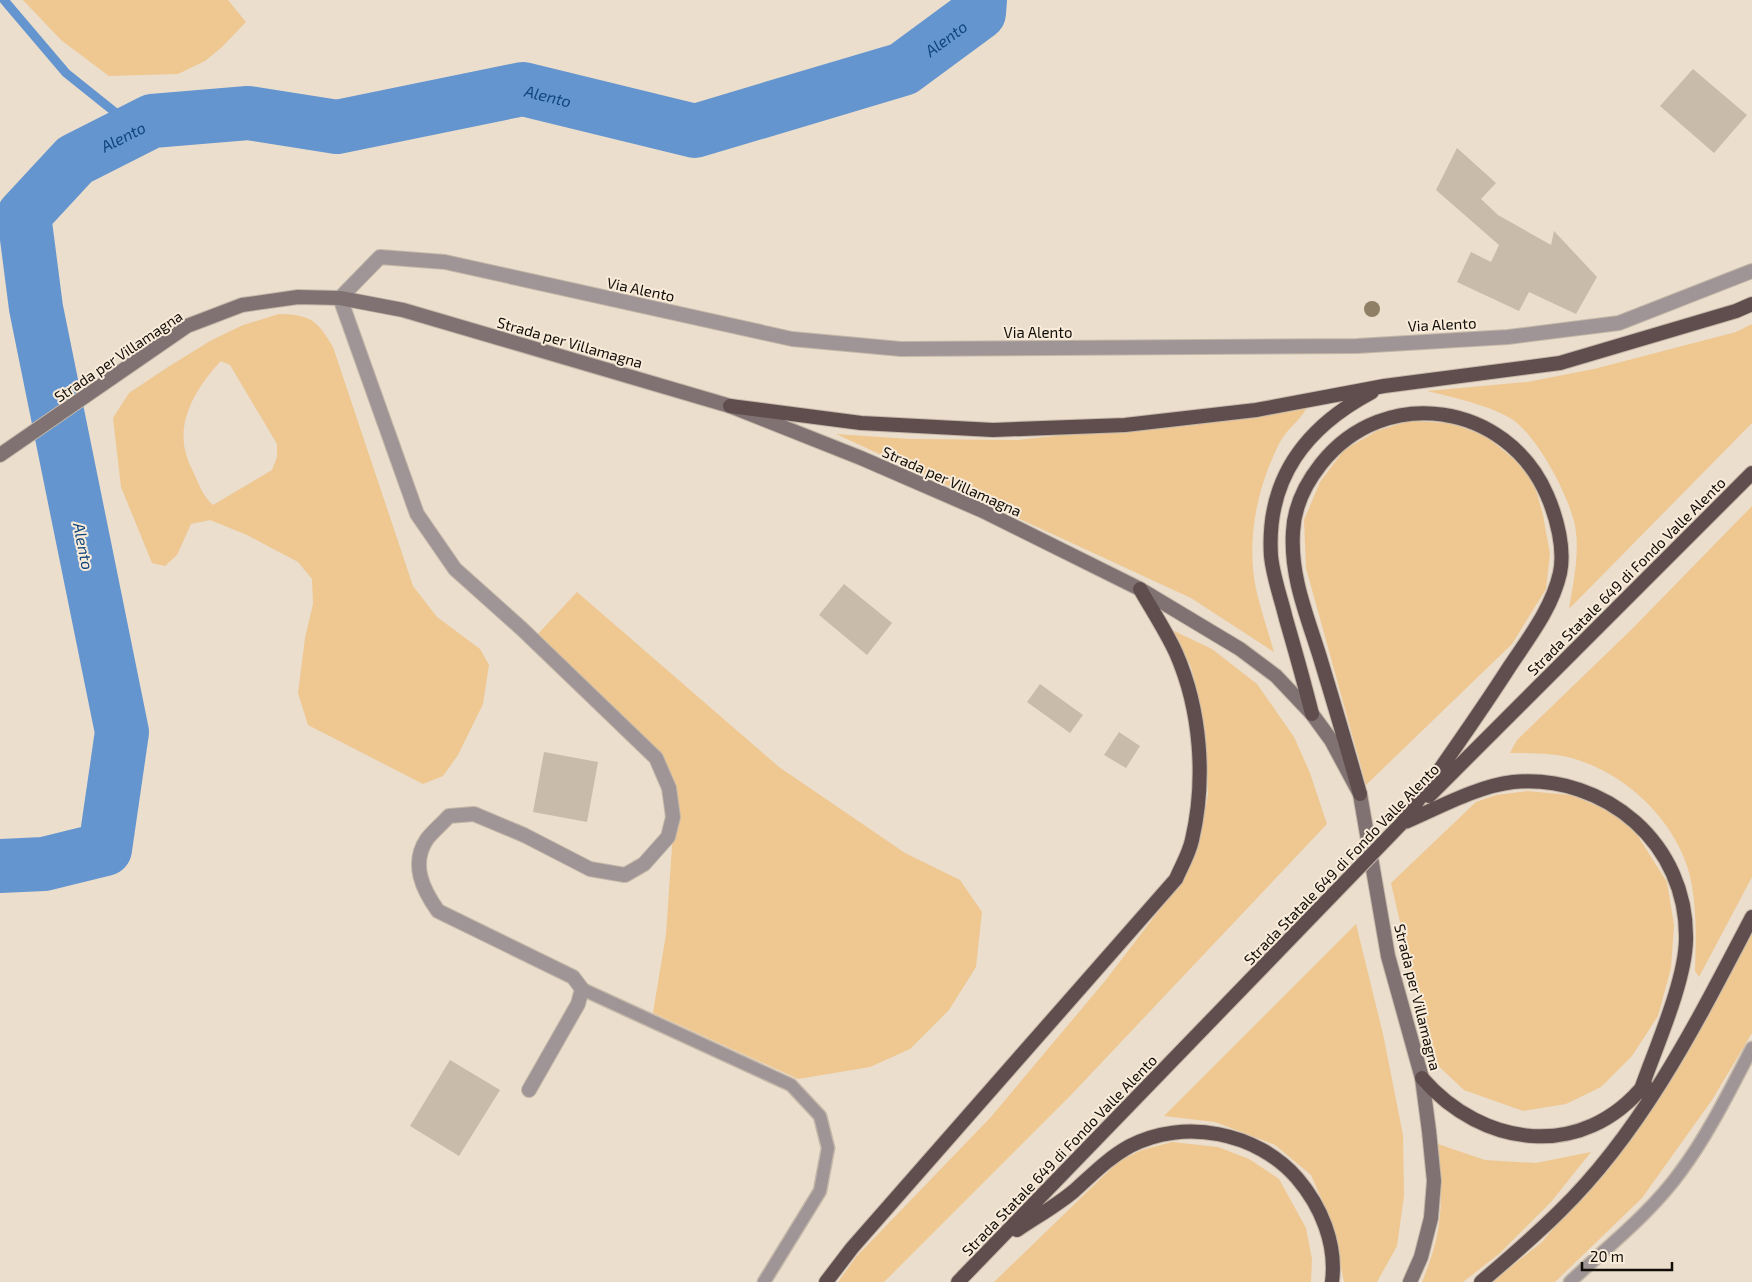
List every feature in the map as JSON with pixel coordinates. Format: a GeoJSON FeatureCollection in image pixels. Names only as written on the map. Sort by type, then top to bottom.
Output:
{"type":"FeatureCollection","features":[{"type":"Feature","properties":{"kind":"highway"},"geometry":{"type":"LineString","coordinates":[[730,406],[861,423],[1002,430],[1125,425],[1256,410],[1384,386],[1560,363],[1736,311],[1752,304]]}},
{"type":"Feature","properties":{"kind":"highway"},"geometry":{"type":"LineString","coordinates":[[1312,714],[1271,557],[1271,524],[1279,490],[1293,460],[1318,428],[1350,404],[1384,386]]}},
{"type":"Feature","properties":{"kind":"highway"},"geometry":{"type":"LineString","coordinates":[[1360,794],[1321,661],[1304,615],[1294,566],[1293,532],[1297,508],[1310,478],[1332,449],[1359,430],[1380,420],[1408,414],[1434,413],[1465,419],[1494,432],[1522,454],[1538,475],[1553,509],[1560,538],[1560,571],[1552,602],[1473,723],[1402,824]]}},
{"type":"Feature","properties":{"kind":"highway","name":"Strada Statale 649 di Fondo Valle Alento"},"geometry":{"type":"LineString","coordinates":[[958,1282],[1402,824],[1752,473]]}},
{"type":"Feature","properties":{"kind":"highway"},"geometry":{"type":"LineString","coordinates":[[826,1282],[852,1248],[1176,879],[1192,842],[1199,793],[1198,744],[1192,701],[1176,652],[1140,589]]}},
{"type":"Feature","properties":{"kind":"highway"},"geometry":{"type":"LineString","coordinates":[[1402,824],[1491,787],[1512,782],[1543,781],[1586,791],[1620,808],[1648,834],[1671,868],[1685,916],[1686,941],[1682,970],[1640,1092]]}},
{"type":"Feature","properties":{"kind":"highway"},"geometry":{"type":"LineString","coordinates":[[1481,1282],[1561,1211],[1628,1130],[1699,1018],[1752,917]]}},
{"type":"Feature","properties":{"kind":"highway"},"geometry":{"type":"LineString","coordinates":[[1422,1078],[1450,1107],[1486,1127],[1525,1136],[1545,1136],[1585,1128],[1621,1110],[1640,1092],[1699,1018]]}},
{"type":"Feature","properties":{"kind":"highway"},"geometry":{"type":"LineString","coordinates":[[994,1246],[1072,1193],[1112,1157],[1132,1145],[1164,1134],[1192,1131],[1229,1136],[1256,1146],[1287,1167],[1310,1194],[1327,1229],[1334,1270],[1332,1282]]}},
{"type":"Feature","properties":{"kind":"main road","name":"Strada per Villamagna"},"geometry":{"type":"LineString","coordinates":[[3,453],[188,326],[242,305],[298,297],[340,298],[403,310],[730,406],[862,458],[983,511],[1140,589],[1256,660],[1293,692],[1332,740],[1360,794],[1388,956],[1422,1078],[1434,1180],[1431,1218],[1421,1257],[1410,1282]]}},
{"type":"Feature","properties":{"kind":"street","name":"Via Alento"},"geometry":{"type":"LineString","coordinates":[[340,298],[380,257],[445,262],[792,339],[901,349],[1357,346],[1508,337],[1619,323],[1752,271]]}},
{"type":"Feature","properties":{"kind":"street"},"geometry":{"type":"LineString","coordinates":[[340,298],[416,514],[455,569],[522,629],[656,758],[669,788],[674,818],[668,837],[644,864],[625,875],[590,869],[524,835],[474,814],[449,816],[427,840],[418,864],[420,879],[426,894],[438,912],[573,977],[582,989],[578,1004],[529,1090]]}},
{"type":"Feature","properties":{"kind":"lane"},"geometry":{"type":"LineString","coordinates":[[582,989],[791,1086],[820,1116],[828,1148],[820,1191],[764,1282]]}},
{"type":"Feature","properties":{"kind":"lane"},"geometry":{"type":"LineString","coordinates":[[1570,1282],[1642,1215],[1681,1172],[1732,1086],[1752,1048]]}},
{"type":"Feature","properties":{"kind":"shaded area"},"geometry":{"type":"Polygon","coordinates":[[[23,0],[228,0],[246,22],[222,47],[205,61],[178,74],[109,76],[61,40],[23,0]]]}},
{"type":"Feature","properties":{"kind":"shaded area"},"geometry":{"type":"Polygon","coordinates":[[[279,314],[306,318],[317,325],[322,331],[333,347],[413,586],[437,617],[480,649],[489,665],[483,704],[458,755],[443,776],[423,784],[308,725],[298,693],[305,638],[313,604],[312,579],[298,562],[247,535],[210,520],[191,524],[177,555],[165,566],[152,563],[121,487],[113,418],[129,393],[210,341],[243,325],[279,314]],[[221,361],[212,370],[191,404],[184,428],[184,441],[188,460],[202,492],[213,505],[272,470],[277,457],[277,444],[230,365],[221,361]]]}},
{"type":"Feature","properties":{"kind":"shaded area"},"geometry":{"type":"Polygon","coordinates":[[[1752,324],[1752,423],[1569,609],[1576,561],[1576,532],[1561,487],[1542,453],[1531,438],[1510,418],[1480,405],[1427,391],[1527,382],[1594,369],[1736,332],[1752,324]]]}},
{"type":"Feature","properties":{"kind":"shaded area"},"geometry":{"type":"Polygon","coordinates":[[[1309,403],[1303,414],[1280,442],[1272,459],[1260,495],[1253,532],[1253,570],[1256,589],[1274,652],[1191,598],[836,434],[910,439],[1018,440],[1215,418],[1309,403]]]}},
{"type":"Feature","properties":{"kind":"shaded area"},"geometry":{"type":"Polygon","coordinates":[[[1408,421],[1450,423],[1486,436],[1516,461],[1534,483],[1543,515],[1550,554],[1546,589],[1512,644],[1366,785],[1306,568],[1304,520],[1320,482],[1344,450],[1377,431],[1408,421]]]}},
{"type":"Feature","properties":{"kind":"shaded area"},"geometry":{"type":"Polygon","coordinates":[[[1752,506],[1752,877],[1699,977],[1695,971],[1695,911],[1690,876],[1684,856],[1662,820],[1632,790],[1615,777],[1597,767],[1562,756],[1510,753],[1517,740],[1632,629],[1752,506]]]}},
{"type":"Feature","properties":{"kind":"shaded area"},"geometry":{"type":"Polygon","coordinates":[[[577,592],[779,767],[905,853],[960,880],[982,912],[976,967],[949,1010],[910,1049],[870,1067],[798,1079],[653,1013],[666,934],[675,803],[665,769],[536,636],[577,592]]]}},
{"type":"Feature","properties":{"kind":"shaded area"},"geometry":{"type":"Polygon","coordinates":[[[1172,630],[1212,649],[1257,684],[1294,737],[1310,773],[1327,824],[1071,1095],[884,1282],[838,1282],[856,1257],[990,1118],[1105,981],[1180,883],[1197,851],[1208,795],[1206,742],[1200,703],[1191,667],[1172,630]]]}},
{"type":"Feature","properties":{"kind":"shaded area"},"geometry":{"type":"Polygon","coordinates":[[[1527,791],[1571,795],[1612,812],[1634,830],[1667,882],[1674,925],[1671,968],[1658,1016],[1632,1056],[1601,1087],[1566,1104],[1523,1111],[1464,1090],[1432,1060],[1391,883],[1476,802],[1496,795],[1527,791]]]}},
{"type":"Feature","properties":{"kind":"shaded area"},"geometry":{"type":"Polygon","coordinates":[[[1356,924],[1383,1034],[1403,1135],[1404,1196],[1397,1246],[1377,1282],[1344,1282],[1332,1223],[1311,1175],[1275,1145],[1215,1122],[1164,1116],[1356,924]]]}},
{"type":"Feature","properties":{"kind":"shaded area"},"geometry":{"type":"Polygon","coordinates":[[[1752,926],[1752,1033],[1712,1100],[1642,1198],[1555,1282],[1492,1282],[1542,1242],[1621,1148],[1752,926]]]}},
{"type":"Feature","properties":{"kind":"shaded area"},"geometry":{"type":"Polygon","coordinates":[[[1172,1142],[1218,1147],[1249,1159],[1279,1179],[1306,1228],[1312,1259],[1311,1282],[994,1282],[1119,1161],[1142,1150],[1172,1142]]]}},
{"type":"Feature","properties":{"kind":"shaded area"},"geometry":{"type":"Polygon","coordinates":[[[1438,1144],[1485,1160],[1536,1163],[1591,1152],[1551,1202],[1499,1254],[1463,1282],[1422,1282],[1434,1246],[1440,1214],[1441,1182],[1438,1144]]]}},
{"type":"Feature","properties":{"kind":"building"},"geometry":{"type":"Polygon","coordinates":[[[1693,69],[1747,115],[1714,153],[1660,106],[1693,69]]]}},
{"type":"Feature","properties":{"kind":"building"},"geometry":{"type":"Polygon","coordinates":[[[1457,148],[1496,183],[1481,199],[1498,215],[1551,245],[1554,231],[1597,277],[1576,314],[1529,292],[1519,311],[1457,282],[1471,252],[1491,262],[1499,245],[1436,190],[1457,148]]]}},
{"type":"Feature","properties":{"kind":"building"},"geometry":{"type":"Polygon","coordinates":[[[844,584],[892,623],[867,655],[819,615],[844,584]]]}},
{"type":"Feature","properties":{"kind":"building"},"geometry":{"type":"Polygon","coordinates":[[[1040,684],[1083,715],[1070,733],[1027,702],[1040,684]]]}},
{"type":"Feature","properties":{"kind":"building"},"geometry":{"type":"Polygon","coordinates":[[[1119,732],[1140,746],[1126,768],[1104,755],[1119,732]]]}},
{"type":"Feature","properties":{"kind":"building"},"geometry":{"type":"Polygon","coordinates":[[[544,752],[598,762],[587,822],[533,812],[544,752]]]}},
{"type":"Feature","properties":{"kind":"building"},"geometry":{"type":"Polygon","coordinates":[[[450,1060],[500,1090],[459,1156],[410,1126],[450,1060]]]}},
{"type":"Feature","properties":{"kind":"waterway"},"geometry":{"type":"LineString","coordinates":[[4,0],[66,73],[136,129]]}},
{"type":"Feature","properties":{"kind":"waterway","name":"Alento"},"geometry":{"type":"LineString","coordinates":[[0,866],[44,864],[105,849],[122,732],[36,308],[24,215],[75,160],[152,121],[248,113],[337,127],[523,89],[695,131],[903,69],[979,13],[980,0]]}}]}
